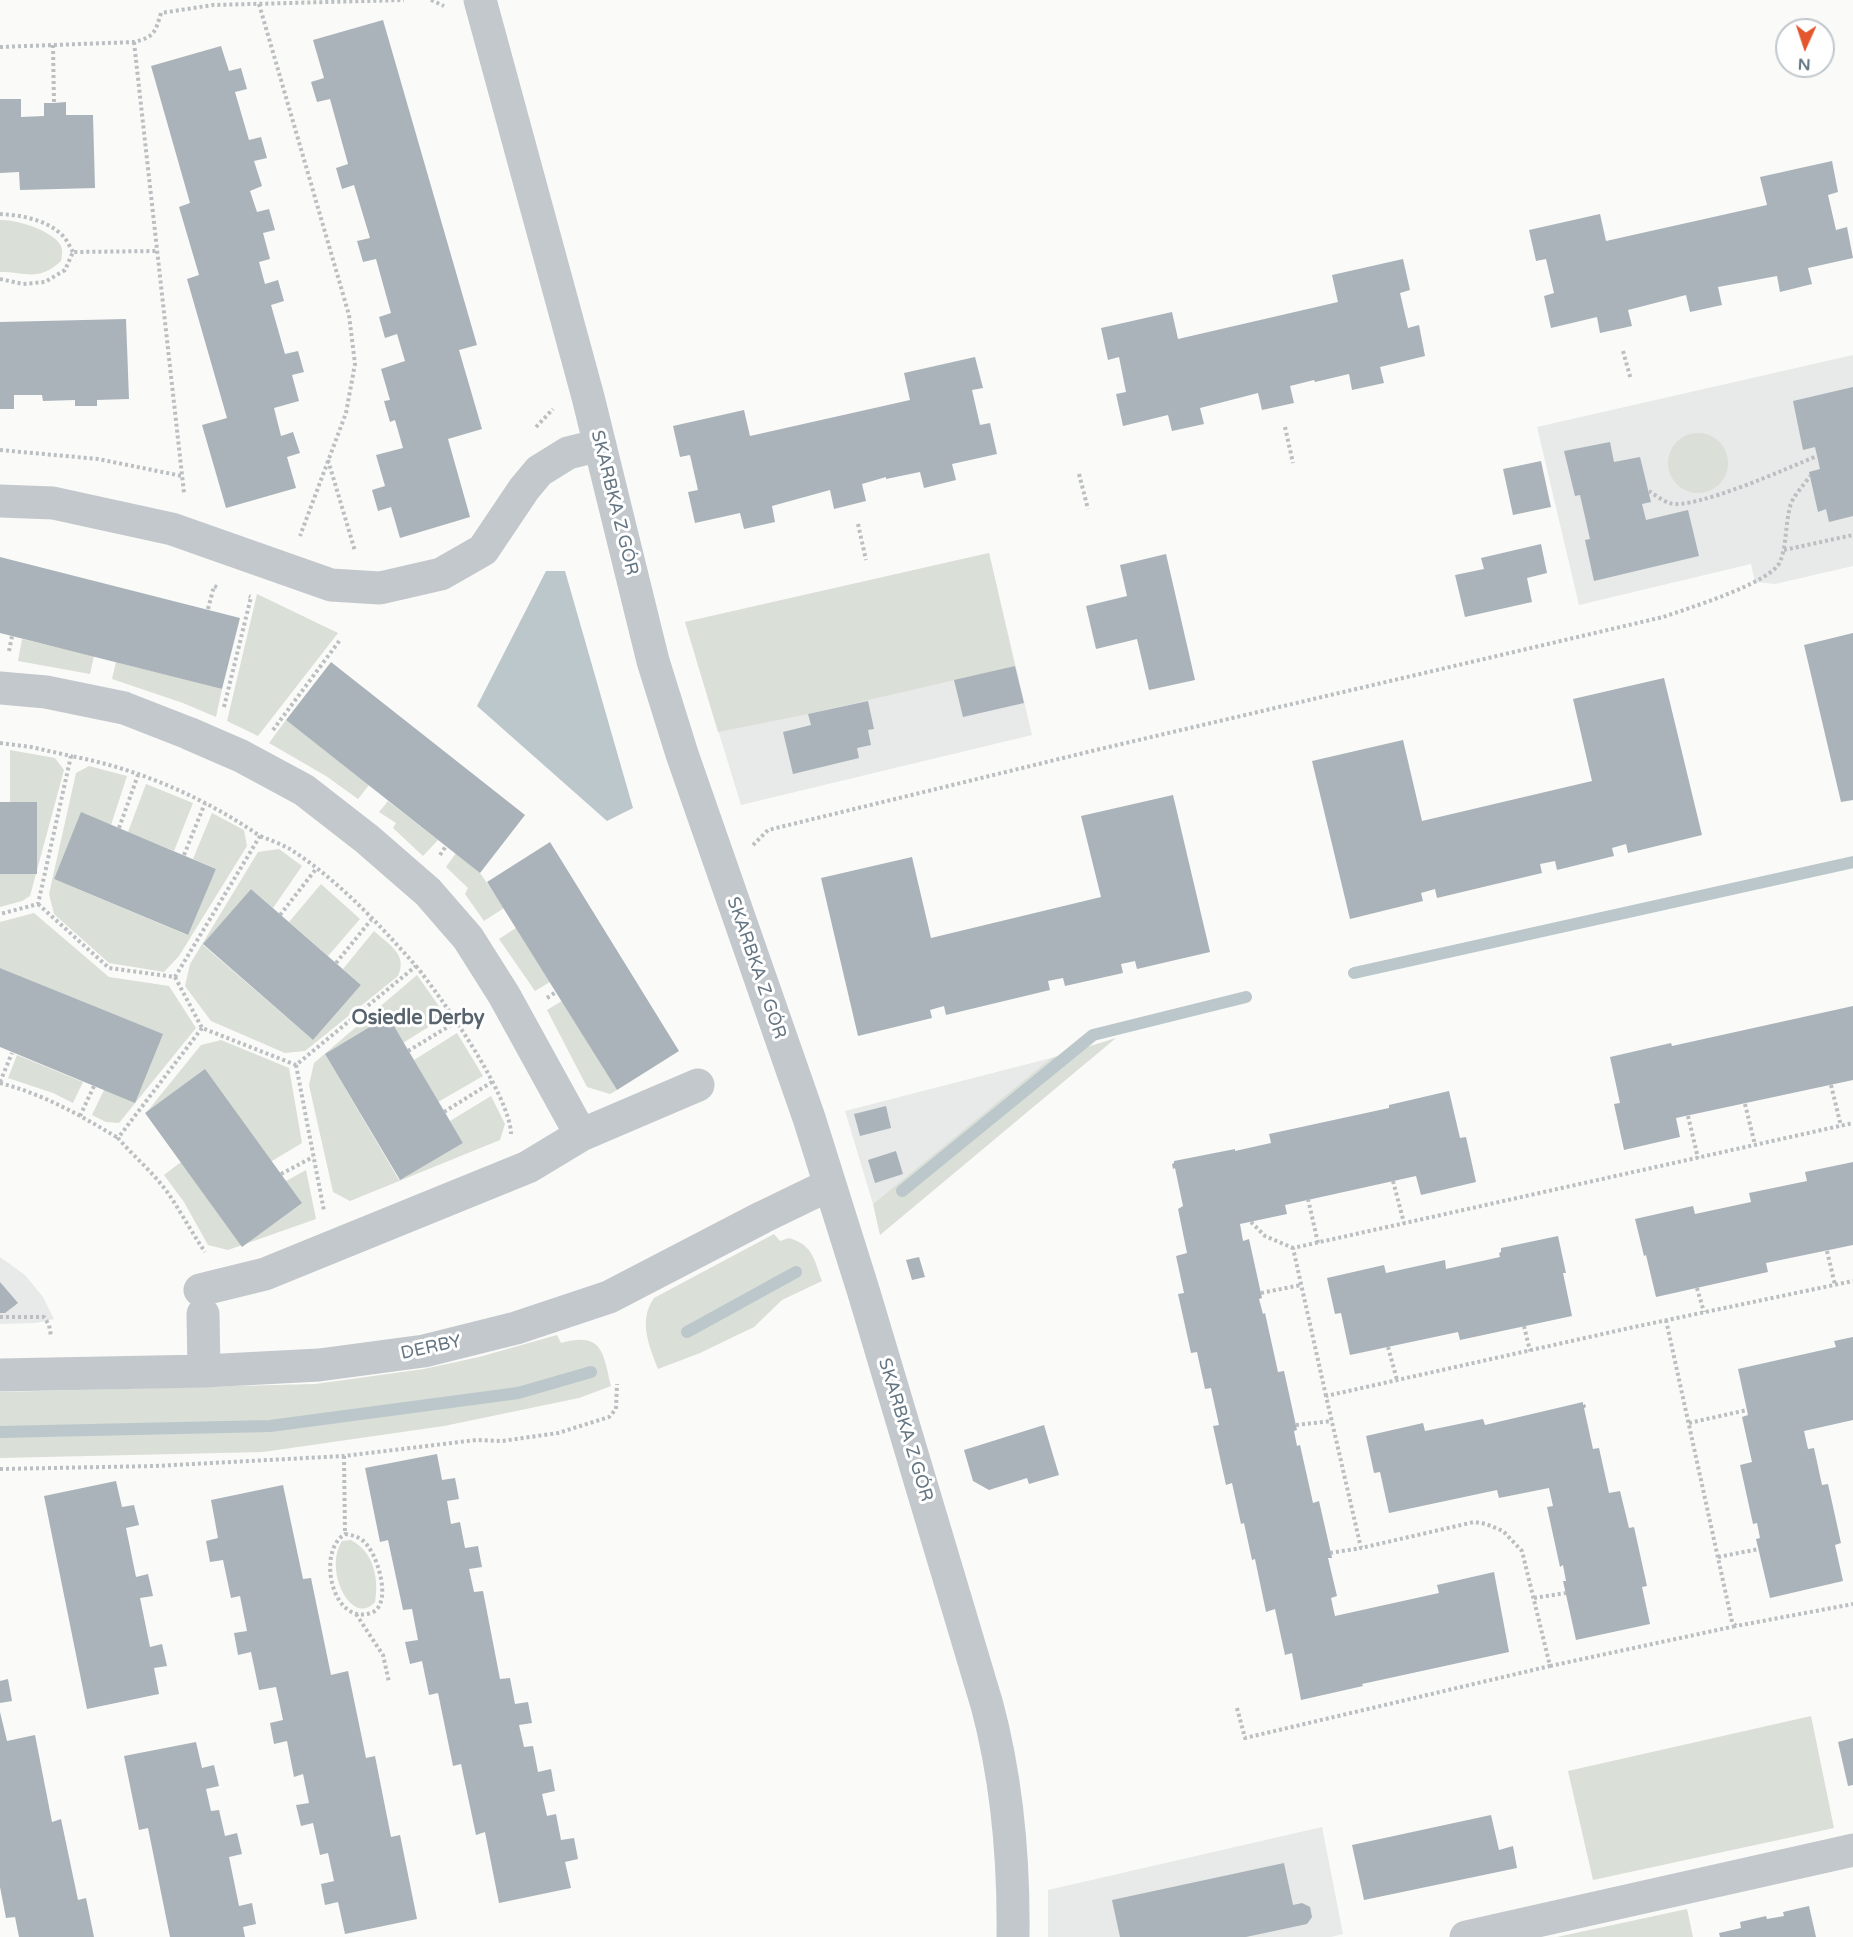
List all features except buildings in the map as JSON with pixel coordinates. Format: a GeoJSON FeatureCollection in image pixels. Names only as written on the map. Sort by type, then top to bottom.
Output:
{"type":"FeatureCollection","features":[{"type":"Feature","properties":{"kind":"street","name":"SKARBKA Z GÓR"},"geometry":{"type":"LineString","coordinates":[[480,0],[600,445],[653,660],[679,744],[809,1118],[864,1293],[996,1739],[1006,1806],[1013,1900],[1013,1937]]}},
{"type":"Feature","properties":{"kind":"street"},"geometry":{"type":"LineString","coordinates":[[0,501],[53,503],[172,529],[331,585],[380,588],[441,574],[483,550],[524,489],[539,471],[568,453],[600,445]]}},
{"type":"Feature","properties":{"kind":"street"},"geometry":{"type":"LineString","coordinates":[[0,688],[46,692],[124,708],[241,756],[304,790],[367,839],[428,892],[468,938],[504,995],[581,1135]]}},
{"type":"Feature","properties":{"kind":"street"},"geometry":{"type":"LineString","coordinates":[[204,1371],[201,1302],[528,1167],[581,1135],[698,1084]]}},
{"type":"Feature","properties":{"kind":"street","name":"DERBY"},"geometry":{"type":"LineString","coordinates":[[0,1375],[204,1371],[331,1364],[424,1351],[516,1328],[609,1297],[829,1185]]}},
{"type":"Feature","properties":{"kind":"street"},"geometry":{"type":"LineString","coordinates":[[1466,1937],[1853,1850]]}},
{"type":"Feature","properties":{"kind":"path"},"geometry":{"type":"LineString","coordinates":[[0,47],[134,42],[148,38],[155,32],[161,13],[213,5],[404,0]]}},
{"type":"Feature","properties":{"kind":"path"},"geometry":{"type":"LineString","coordinates":[[259,4],[349,315],[355,364],[346,413],[287,570]]}},
{"type":"Feature","properties":{"kind":"path"},"geometry":{"type":"LineString","coordinates":[[134,42],[184,498]]}},
{"type":"Feature","properties":{"kind":"path"},"geometry":{"type":"LineString","coordinates":[[53,45],[54,103]]}},
{"type":"Feature","properties":{"kind":"path"},"geometry":{"type":"LineString","coordinates":[[0,214],[47,224],[63,236],[73,252]]}},
{"type":"Feature","properties":{"kind":"path"},"geometry":{"type":"LineString","coordinates":[[73,252],[157,251]]}},
{"type":"Feature","properties":{"kind":"path"},"geometry":{"type":"LineString","coordinates":[[0,279],[23,284],[45,282],[65,270],[73,252]]}},
{"type":"Feature","properties":{"kind":"path"},"geometry":{"type":"LineString","coordinates":[[1623,351],[1631,380]]}},
{"type":"Feature","properties":{"kind":"path"},"geometry":{"type":"LineString","coordinates":[[1285,427],[1293,463]]}},
{"type":"Feature","properties":{"kind":"path"},"geometry":{"type":"LineString","coordinates":[[0,450],[98,459],[182,476]]}},
{"type":"Feature","properties":{"kind":"path"},"geometry":{"type":"LineString","coordinates":[[1650,491],[1670,504],[1689,502],[1748,486],[1816,456]]}},
{"type":"Feature","properties":{"kind":"path"},"geometry":{"type":"LineString","coordinates":[[328,460],[357,560]]}},
{"type":"Feature","properties":{"kind":"path"},"geometry":{"type":"LineString","coordinates":[[1079,474],[1088,509]]}},
{"type":"Feature","properties":{"kind":"path"},"geometry":{"type":"LineString","coordinates":[[751,847],[756,839],[768,830],[1107,747],[1663,616],[1706,603],[1755,582],[1779,566],[1784,550],[1790,505],[1810,476]]}},
{"type":"Feature","properties":{"kind":"path"},"geometry":{"type":"LineString","coordinates":[[858,524],[866,560]]}},
{"type":"Feature","properties":{"kind":"path"},"geometry":{"type":"LineString","coordinates":[[1784,550],[1853,535]]}},
{"type":"Feature","properties":{"kind":"path"},"geometry":{"type":"LineString","coordinates":[[208,609],[214,586],[223,589]]}},
{"type":"Feature","properties":{"kind":"path"},"geometry":{"type":"LineString","coordinates":[[222,715],[251,597],[242,594]]}},
{"type":"Feature","properties":{"kind":"path"},"geometry":{"type":"LineString","coordinates":[[269,735],[340,640]]}},
{"type":"Feature","properties":{"kind":"path"},"geometry":{"type":"LineString","coordinates":[[0,743],[102,762],[164,784],[231,816],[260,836],[289,849],[316,869],[358,904],[436,990],[457,1021],[492,1082],[509,1118],[512,1132],[509,1138]]}},
{"type":"Feature","properties":{"kind":"path"},"geometry":{"type":"LineString","coordinates":[[38,904],[71,756]]}},
{"type":"Feature","properties":{"kind":"path"},"geometry":{"type":"LineString","coordinates":[[119,828],[138,774]]}},
{"type":"Feature","properties":{"kind":"path"},"geometry":{"type":"LineString","coordinates":[[184,855],[205,803]]}},
{"type":"Feature","properties":{"kind":"path"},"geometry":{"type":"LineString","coordinates":[[175,977],[260,836]]}},
{"type":"Feature","properties":{"kind":"path"},"geometry":{"type":"LineString","coordinates":[[280,915],[316,869]]}},
{"type":"Feature","properties":{"kind":"path"},"geometry":{"type":"LineString","coordinates":[[0,914],[38,904]]}},
{"type":"Feature","properties":{"kind":"path"},"geometry":{"type":"LineString","coordinates":[[38,904],[109,968],[175,977]]}},
{"type":"Feature","properties":{"kind":"path"},"geometry":{"type":"LineString","coordinates":[[336,963],[372,919]]}},
{"type":"Feature","properties":{"kind":"path"},"geometry":{"type":"LineString","coordinates":[[296,1065],[416,966]]}},
{"type":"Feature","properties":{"kind":"path"},"geometry":{"type":"LineString","coordinates":[[175,977],[202,1028],[296,1065]]}},
{"type":"Feature","properties":{"kind":"path"},"geometry":{"type":"LineString","coordinates":[[408,1051],[457,1021]]}},
{"type":"Feature","properties":{"kind":"path"},"geometry":{"type":"LineString","coordinates":[[118,1138],[202,1028]]}},
{"type":"Feature","properties":{"kind":"path"},"geometry":{"type":"LineString","coordinates":[[12,1053],[0,1082],[40,1096],[118,1138],[167,1191],[205,1253],[212,1256]]}},
{"type":"Feature","properties":{"kind":"path"},"geometry":{"type":"LineString","coordinates":[[296,1065],[325,1218]]}},
{"type":"Feature","properties":{"kind":"path"},"geometry":{"type":"LineString","coordinates":[[444,1112],[492,1082]]}},
{"type":"Feature","properties":{"kind":"path"},"geometry":{"type":"LineString","coordinates":[[1831,1085],[1841,1126]]}},
{"type":"Feature","properties":{"kind":"path"},"geometry":{"type":"LineString","coordinates":[[80,1116],[94,1086]]}},
{"type":"Feature","properties":{"kind":"path"},"geometry":{"type":"LineString","coordinates":[[1745,1104],[1755,1144]]}},
{"type":"Feature","properties":{"kind":"path"},"geometry":{"type":"LineString","coordinates":[[1688,1116],[1698,1158]]}},
{"type":"Feature","properties":{"kind":"path"},"geometry":{"type":"LineString","coordinates":[[1251,1222],[1264,1236],[1293,1248],[1853,1123]]}},
{"type":"Feature","properties":{"kind":"path"},"geometry":{"type":"LineString","coordinates":[[281,1174],[313,1157]]}},
{"type":"Feature","properties":{"kind":"path"},"geometry":{"type":"LineString","coordinates":[[1393,1181],[1404,1223]]}},
{"type":"Feature","properties":{"kind":"path"},"geometry":{"type":"LineString","coordinates":[[1308,1200],[1318,1242]]}},
{"type":"Feature","properties":{"kind":"path"},"geometry":{"type":"LineString","coordinates":[[1293,1248],[1360,1548]]}},
{"type":"Feature","properties":{"kind":"path"},"geometry":{"type":"LineString","coordinates":[[1827,1251],[1834,1285]]}},
{"type":"Feature","properties":{"kind":"path"},"geometry":{"type":"LineString","coordinates":[[1326,1396],[1853,1281]]}},
{"type":"Feature","properties":{"kind":"path"},"geometry":{"type":"LineString","coordinates":[[1261,1293],[1301,1285]]}},
{"type":"Feature","properties":{"kind":"path"},"geometry":{"type":"LineString","coordinates":[[1697,1288],[1704,1312]]}},
{"type":"Feature","properties":{"kind":"path"},"geometry":{"type":"LineString","coordinates":[[0,1317],[44,1317],[49,1325],[52,1345]]}},
{"type":"Feature","properties":{"kind":"path"},"geometry":{"type":"LineString","coordinates":[[1666,1320],[1732,1622],[1736,1626]]}},
{"type":"Feature","properties":{"kind":"path"},"geometry":{"type":"LineString","coordinates":[[1524,1326],[1530,1351]]}},
{"type":"Feature","properties":{"kind":"path"},"geometry":{"type":"LineString","coordinates":[[1388,1347],[1397,1380]]}},
{"type":"Feature","properties":{"kind":"path"},"geometry":{"type":"LineString","coordinates":[[0,1469],[155,1466],[344,1456],[476,1440],[502,1441],[558,1433],[609,1417],[616,1409],[617,1384]]}},
{"type":"Feature","properties":{"kind":"path"},"geometry":{"type":"LineString","coordinates":[[1689,1423],[1747,1410]]}},
{"type":"Feature","properties":{"kind":"path"},"geometry":{"type":"LineString","coordinates":[[1296,1425],[1332,1420]]}},
{"type":"Feature","properties":{"kind":"path"},"geometry":{"type":"LineString","coordinates":[[344,1456],[345,1534]]}},
{"type":"Feature","properties":{"kind":"path"},"geometry":{"type":"LineString","coordinates":[[1330,1553],[1474,1522],[1503,1531],[1522,1551],[1550,1666]]}},
{"type":"Feature","properties":{"kind":"path"},"geometry":{"type":"LineString","coordinates":[[355,1614],[369,1614],[380,1606],[381,1577],[374,1556],[363,1540],[345,1534],[334,1544],[331,1557],[330,1573],[338,1600],[355,1614],[383,1655],[389,1682]]}},
{"type":"Feature","properties":{"kind":"path"},"geometry":{"type":"LineString","coordinates":[[1718,1557],[1759,1548]]}},
{"type":"Feature","properties":{"kind":"path"},"geometry":{"type":"LineString","coordinates":[[1534,1598],[1566,1593]]}},
{"type":"Feature","properties":{"kind":"path"},"geometry":{"type":"LineString","coordinates":[[1237,1708],[1245,1738],[1550,1666],[1736,1626],[1853,1604]]}},
{"type":"Feature","properties":{"kind":"shaded area"},"geometry":{"type":"Polygon","coordinates":[[[0,220],[24,224],[51,235],[61,246],[61,261],[53,268],[39,274],[0,272],[0,220]]]}},
{"type":"Feature","properties":{"kind":"shaded area"},"geometry":{"type":"Polygon","coordinates":[[[1853,355],[1853,566],[1775,584],[1755,582],[1751,564],[1579,605],[1537,427],[1853,355]]]}},
{"type":"Feature","properties":{"kind":"shaded area"},"geometry":{"type":"Polygon","coordinates":[[[1698,433],[1715,438],[1723,446],[1728,463],[1723,480],[1715,488],[1698,493],[1681,488],[1673,480],[1668,463],[1673,446],[1681,438],[1698,433]]]}},
{"type":"Feature","properties":{"kind":"shaded area"},"geometry":{"type":"Polygon","coordinates":[[[989,553],[1032,735],[741,805],[685,622],[989,553]]]}},
{"type":"Feature","properties":{"kind":"shaded area"},"geometry":{"type":"Polygon","coordinates":[[[989,553],[1015,666],[808,714],[718,732],[685,622],[989,553]]]}},
{"type":"Feature","properties":{"kind":"shaded area"},"geometry":{"type":"Polygon","coordinates":[[[546,571],[565,571],[633,808],[607,821],[477,706],[546,571]]]}},
{"type":"Feature","properties":{"kind":"shaded area"},"geometry":{"type":"Polygon","coordinates":[[[257,594],[338,633],[258,736],[227,721],[257,594]]]}},
{"type":"Feature","properties":{"kind":"shaded area"},"geometry":{"type":"Polygon","coordinates":[[[22,639],[94,656],[90,674],[18,661],[22,639]]]}},
{"type":"Feature","properties":{"kind":"shaded area"},"geometry":{"type":"Polygon","coordinates":[[[116,662],[222,689],[216,717],[183,703],[112,679],[116,662]]]}},
{"type":"Feature","properties":{"kind":"shaded area"},"geometry":{"type":"Polygon","coordinates":[[[286,720],[369,785],[358,799],[326,776],[269,743],[286,720]]]}},
{"type":"Feature","properties":{"kind":"shaded area"},"geometry":{"type":"Polygon","coordinates":[[[10,750],[55,758],[64,770],[37,870],[37,803],[10,802],[10,750]]]}},
{"type":"Feature","properties":{"kind":"shaded area"},"geometry":{"type":"Polygon","coordinates":[[[89,766],[127,776],[111,825],[81,813],[54,879],[187,935],[216,869],[193,859],[212,813],[244,830],[247,846],[179,956],[164,972],[109,963],[54,914],[49,894],[76,773],[89,766]]]}},
{"type":"Feature","properties":{"kind":"shaded area"},"geometry":{"type":"Polygon","coordinates":[[[146,784],[193,803],[174,851],[128,832],[146,784]]]}},
{"type":"Feature","properties":{"kind":"shaded area"},"geometry":{"type":"Polygon","coordinates":[[[388,801],[438,840],[423,856],[393,828],[396,823],[379,812],[388,801]]]}},
{"type":"Feature","properties":{"kind":"shaded area"},"geometry":{"type":"Polygon","coordinates":[[[279,849],[302,866],[273,908],[251,889],[203,945],[313,1040],[361,985],[343,969],[374,931],[395,950],[401,962],[398,976],[305,1051],[285,1053],[211,1021],[185,986],[190,964],[258,852],[279,849]]]}},
{"type":"Feature","properties":{"kind":"shaded area"},"geometry":{"type":"Polygon","coordinates":[[[456,853],[480,873],[504,908],[484,921],[465,894],[468,888],[446,867],[456,853]]]}},
{"type":"Feature","properties":{"kind":"shaded area"},"geometry":{"type":"Polygon","coordinates":[[[0,874],[36,874],[30,896],[22,901],[0,907],[0,874]]]}},
{"type":"Feature","properties":{"kind":"shaded area"},"geometry":{"type":"Polygon","coordinates":[[[321,884],[360,919],[328,956],[289,922],[321,884]]]}},
{"type":"Feature","properties":{"kind":"shaded area"},"geometry":{"type":"Polygon","coordinates":[[[34,913],[109,977],[169,986],[196,1028],[119,1123],[106,1122],[92,1115],[104,1090],[162,1034],[0,968],[0,922],[34,913]]]}},
{"type":"Feature","properties":{"kind":"shaded area"},"geometry":{"type":"Polygon","coordinates":[[[516,928],[550,982],[535,991],[499,939],[516,928]]]}},
{"type":"Feature","properties":{"kind":"shaded area"},"geometry":{"type":"Polygon","coordinates":[[[417,975],[446,1016],[403,1043],[325,1054],[399,1180],[463,1143],[450,1121],[491,1096],[505,1124],[500,1140],[350,1201],[333,1192],[309,1085],[314,1063],[417,975]]]}},
{"type":"Feature","properties":{"kind":"shaded area"},"geometry":{"type":"Polygon","coordinates":[[[562,1001],[617,1090],[610,1094],[587,1087],[547,1010],[562,1001]]]}},
{"type":"Feature","properties":{"kind":"shaded area"},"geometry":{"type":"Polygon","coordinates":[[[457,1033],[483,1076],[438,1102],[414,1060],[457,1033]]]}},
{"type":"Feature","properties":{"kind":"shaded area"},"geometry":{"type":"Polygon","coordinates":[[[1116,1038],[880,1235],[873,1204],[1051,1058],[1116,1038]]]}},
{"type":"Feature","properties":{"kind":"shaded area"},"geometry":{"type":"Polygon","coordinates":[[[221,1040],[289,1068],[302,1143],[272,1161],[146,1113],[201,1045],[221,1040]]]}},
{"type":"Feature","properties":{"kind":"shaded area"},"geometry":{"type":"Polygon","coordinates":[[[17,1055],[83,1082],[73,1103],[53,1093],[8,1078],[17,1055]]]}},
{"type":"Feature","properties":{"kind":"shaded area"},"geometry":{"type":"Polygon","coordinates":[[[1051,1058],[873,1204],[845,1111],[1051,1058]]]}},
{"type":"Feature","properties":{"kind":"shaded area"},"geometry":{"type":"Polygon","coordinates":[[[181,1162],[302,1203],[286,1181],[306,1170],[316,1219],[228,1250],[208,1245],[184,1202],[164,1175],[181,1162]]]}},
{"type":"Feature","properties":{"kind":"shaded area"},"geometry":{"type":"Polygon","coordinates":[[[774,1234],[780,1241],[789,1238],[808,1249],[822,1281],[782,1300],[754,1327],[700,1353],[658,1369],[646,1324],[649,1307],[654,1298],[774,1234]]]}},
{"type":"Feature","properties":{"kind":"shaded area"},"geometry":{"type":"Polygon","coordinates":[[[0,1257],[25,1275],[43,1297],[54,1319],[36,1323],[0,1324],[0,1257]]]}},
{"type":"Feature","properties":{"kind":"shaded area"},"geometry":{"type":"Polygon","coordinates":[[[557,1335],[561,1343],[585,1340],[599,1348],[606,1364],[611,1386],[579,1398],[444,1426],[263,1452],[0,1458],[0,1392],[315,1384],[424,1369],[479,1357],[557,1335]]]}},
{"type":"Feature","properties":{"kind":"shaded area"},"geometry":{"type":"Polygon","coordinates":[[[351,1540],[359,1545],[370,1559],[375,1575],[375,1602],[366,1608],[357,1608],[349,1602],[338,1580],[337,1553],[342,1541],[351,1540]]]}},
{"type":"Feature","properties":{"kind":"shaded area"},"geometry":{"type":"Polygon","coordinates":[[[1811,1716],[1834,1828],[1593,1880],[1568,1771],[1811,1716]]]}},
{"type":"Feature","properties":{"kind":"shaded area"},"geometry":{"type":"Polygon","coordinates":[[[1322,1827],[1343,1934],[1331,1937],[1048,1937],[1048,1890],[1322,1827]]]}},
{"type":"Feature","properties":{"kind":"shaded area"},"geometry":{"type":"Polygon","coordinates":[[[1687,1909],[1693,1937],[1557,1937],[1687,1909]]]}},
{"type":"Feature","properties":{"kind":"waterway"},"geometry":{"type":"LineString","coordinates":[[1354,973],[1853,862]]}},
{"type":"Feature","properties":{"kind":"waterway"},"geometry":{"type":"LineString","coordinates":[[902,1191],[1093,1035],[1246,997]]}},
{"type":"Feature","properties":{"kind":"waterway"},"geometry":{"type":"LineString","coordinates":[[687,1332],[796,1272]]}},
{"type":"Feature","properties":{"kind":"waterway"},"geometry":{"type":"LineString","coordinates":[[0,1432],[270,1426],[518,1393],[591,1372]]}},
{"type":"Feature","properties":{"kind":"district","name":"Osiedle Derby"},"geometry":{"type":"Point","coordinates":[418,1019]}}]}
